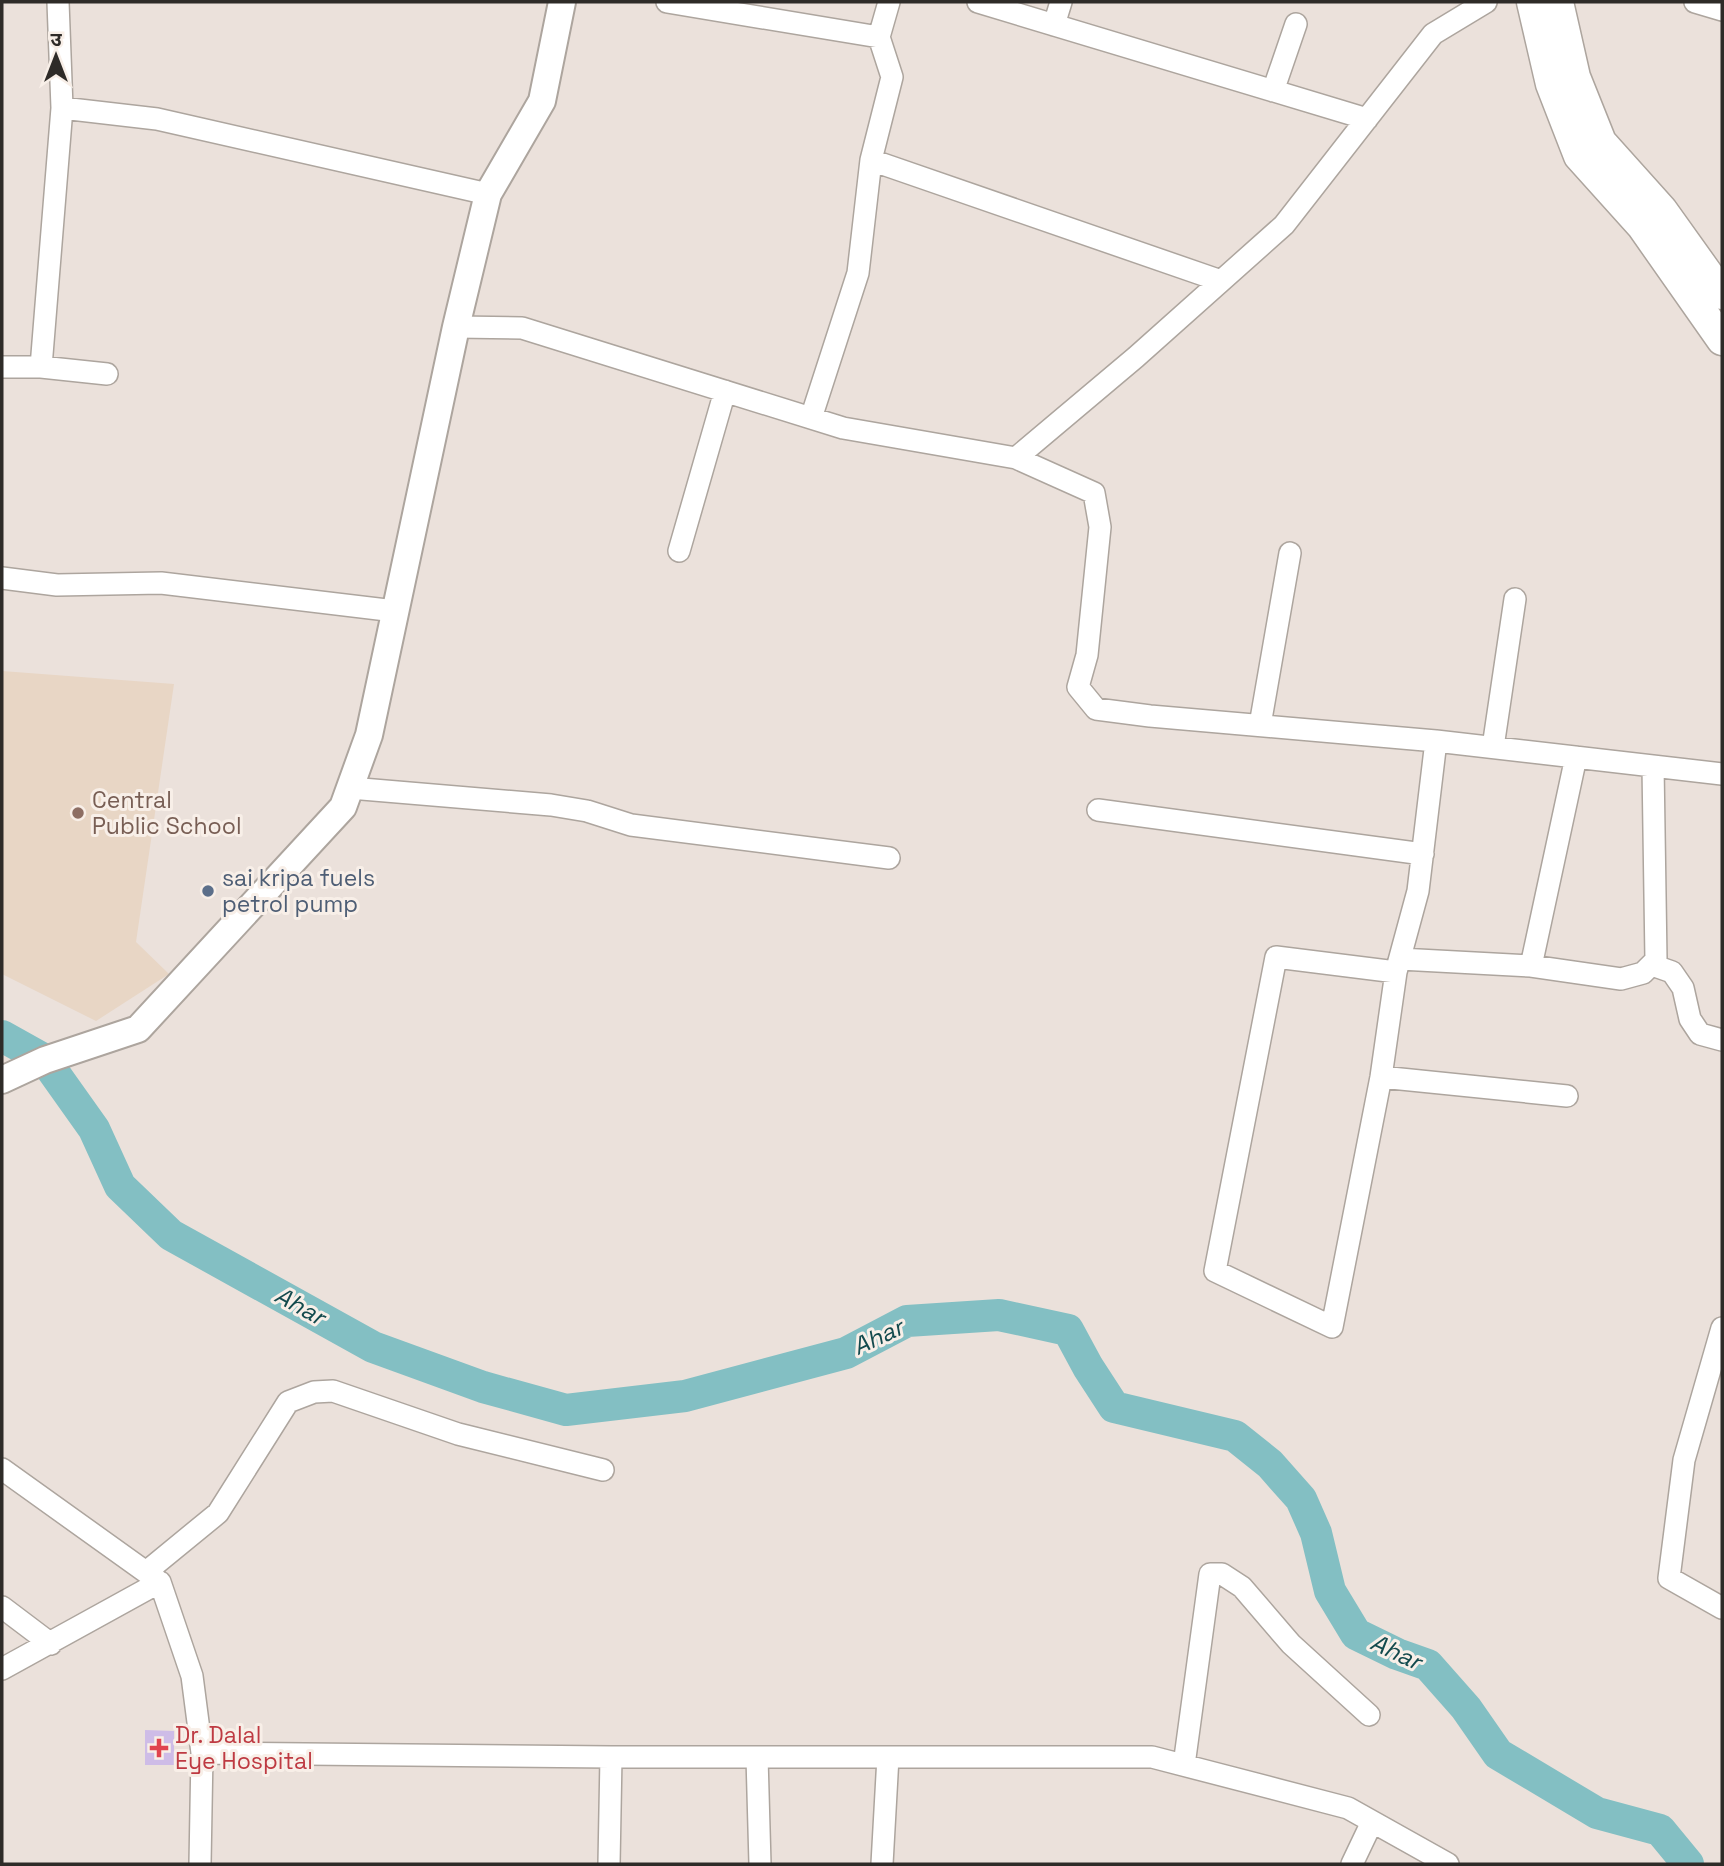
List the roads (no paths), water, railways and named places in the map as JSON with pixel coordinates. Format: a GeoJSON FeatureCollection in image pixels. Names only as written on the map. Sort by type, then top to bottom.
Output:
{"type":"FeatureCollection","features":[{"type":"Feature","properties":{"kind":"main road"},"geometry":{"type":"LineString","coordinates":[[1532,2],[1550,84],[1579,156],[1642,226],[1722,340]]}},
{"type":"Feature","properties":{"kind":"main road"},"geometry":{"type":"LineString","coordinates":[[1558,2],[1575,77],[1601,142],[1709,260],[1722,294]]}},
{"type":"Feature","properties":{"kind":"street"},"geometry":{"type":"LineString","coordinates":[[41,367],[62,108],[58,2]]}},
{"type":"Feature","properties":{"kind":"street"},"geometry":{"type":"LineString","coordinates":[[2,1080],[45,1060],[138,1029],[343,807],[369,735],[456,327],[488,194],[542,101],[562,2]]}},
{"type":"Feature","properties":{"kind":"street"},"geometry":{"type":"LineString","coordinates":[[667,2],[879,37]]}},
{"type":"Feature","properties":{"kind":"street"},"geometry":{"type":"LineString","coordinates":[[811,418],[858,273],[870,160],[892,77],[879,37],[888,2]]}},
{"type":"Feature","properties":{"kind":"street"},"geometry":{"type":"LineString","coordinates":[[978,2],[1367,119]]}},
{"type":"Feature","properties":{"kind":"street"},"geometry":{"type":"LineString","coordinates":[[1054,24],[1061,2]]}},
{"type":"Feature","properties":{"kind":"street"},"geometry":{"type":"LineString","coordinates":[[1016,458],[1284,225],[1433,34],[1486,2]]}},
{"type":"Feature","properties":{"kind":"street"},"geometry":{"type":"LineString","coordinates":[[1695,2],[1722,10]]}},
{"type":"Feature","properties":{"kind":"street"},"geometry":{"type":"LineString","coordinates":[[1273,91],[1296,24]]}},
{"type":"Feature","properties":{"kind":"street"},"geometry":{"type":"LineString","coordinates":[[62,108],[157,118],[488,194]]}},
{"type":"Feature","properties":{"kind":"street"},"geometry":{"type":"LineString","coordinates":[[870,160],[1221,281]]}},
{"type":"Feature","properties":{"kind":"street"},"geometry":{"type":"LineString","coordinates":[[456,327],[522,328],[843,428],[1016,458],[1094,494],[1100,527],[1087,654],[1079,687],[1096,709],[1436,741],[1722,774]]}},
{"type":"Feature","properties":{"kind":"street"},"geometry":{"type":"LineString","coordinates":[[2,367],[41,367],[107,374]]}},
{"type":"Feature","properties":{"kind":"street"},"geometry":{"type":"LineString","coordinates":[[679,551],[725,391]]}},
{"type":"Feature","properties":{"kind":"street"},"geometry":{"type":"LineString","coordinates":[[1260,725],[1290,553]]}},
{"type":"Feature","properties":{"kind":"street"},"geometry":{"type":"LineString","coordinates":[[2,578],[57,585],[161,583],[396,611]]}},
{"type":"Feature","properties":{"kind":"street"},"geometry":{"type":"LineString","coordinates":[[1493,747],[1515,599]]}},
{"type":"Feature","properties":{"kind":"street"},"geometry":{"type":"LineString","coordinates":[[1436,741],[1418,891],[1398,965],[1381,1077],[1332,1327],[1215,1271],[1276,957],[1398,965],[1531,966],[1621,979],[1643,973],[1656,960],[1653,766]]}},
{"type":"Feature","properties":{"kind":"street"},"geometry":{"type":"LineString","coordinates":[[1531,966],[1576,757]]}},
{"type":"Feature","properties":{"kind":"street"},"geometry":{"type":"LineString","coordinates":[[350,788],[551,805],[587,811],[631,825],[889,858]]}},
{"type":"Feature","properties":{"kind":"street"},"geometry":{"type":"LineString","coordinates":[[1098,810],[1423,854]]}},
{"type":"Feature","properties":{"kind":"street"},"geometry":{"type":"LineString","coordinates":[[1651,965],[1672,972],[1683,988],[1690,1019],[1700,1034],[1722,1040]]}},
{"type":"Feature","properties":{"kind":"street"},"geometry":{"type":"LineString","coordinates":[[1381,1077],[1567,1096]]}},
{"type":"Feature","properties":{"kind":"street"},"geometry":{"type":"LineString","coordinates":[[1722,1328],[1684,1461],[1669,1578],[1722,1608]]}},
{"type":"Feature","properties":{"kind":"street"},"geometry":{"type":"LineString","coordinates":[[2,1669],[51,1644],[153,1577],[218,1513],[288,1402],[314,1392],[333,1391],[458,1434],[603,1470]]}},
{"type":"Feature","properties":{"kind":"street"},"geometry":{"type":"LineString","coordinates":[[2,1469],[153,1577],[192,1676],[202,1753],[200,1864]]}},
{"type":"Feature","properties":{"kind":"street"},"geometry":{"type":"LineString","coordinates":[[1184,1765],[1210,1574],[1222,1574],[1242,1587],[1291,1644],[1369,1715]]}},
{"type":"Feature","properties":{"kind":"street"},"geometry":{"type":"LineString","coordinates":[[2,1606],[51,1644]]}},
{"type":"Feature","properties":{"kind":"street"},"geometry":{"type":"LineString","coordinates":[[202,1753],[611,1757],[1152,1757],[1348,1808],[1448,1864]]}},
{"type":"Feature","properties":{"kind":"street"},"geometry":{"type":"LineString","coordinates":[[609,1864],[611,1757]]}},
{"type":"Feature","properties":{"kind":"street"},"geometry":{"type":"LineString","coordinates":[[757,1757],[760,1864]]}},
{"type":"Feature","properties":{"kind":"street"},"geometry":{"type":"LineString","coordinates":[[882,1864],[888,1757]]}},
{"type":"Feature","properties":{"kind":"street"},"geometry":{"type":"LineString","coordinates":[[1352,1864],[1372,1822]]}},
{"type":"Feature","properties":{"kind":"waterway","name":"Ahar"},"geometry":{"type":"LineString","coordinates":[[2,1036],[45,1060],[94,1129],[120,1186],[171,1235],[373,1347],[483,1387],[566,1410],[685,1396],[846,1353],[907,1321],[999,1315],[1068,1330],[1114,1407],[1235,1436],[1270,1464],[1301,1499],[1316,1533],[1330,1591],[1356,1634],[1397,1654],[1428,1665],[1466,1708],[1498,1754],[1597,1813],[1660,1830],[1688,1864]]}},
{"type":"Feature","properties":{"kind":"place","name":"Central Public School"},"geometry":{"type":"Point","coordinates":[78,813]}},
{"type":"Feature","properties":{"kind":"place","name":"sai kripa fuels petrol pump"},"geometry":{"type":"Point","coordinates":[208,891]}},
{"type":"Feature","properties":{"kind":"place","name":"Dr. Dalal Eye Hospital"},"geometry":{"type":"Point","coordinates":[159,1748]}}]}
